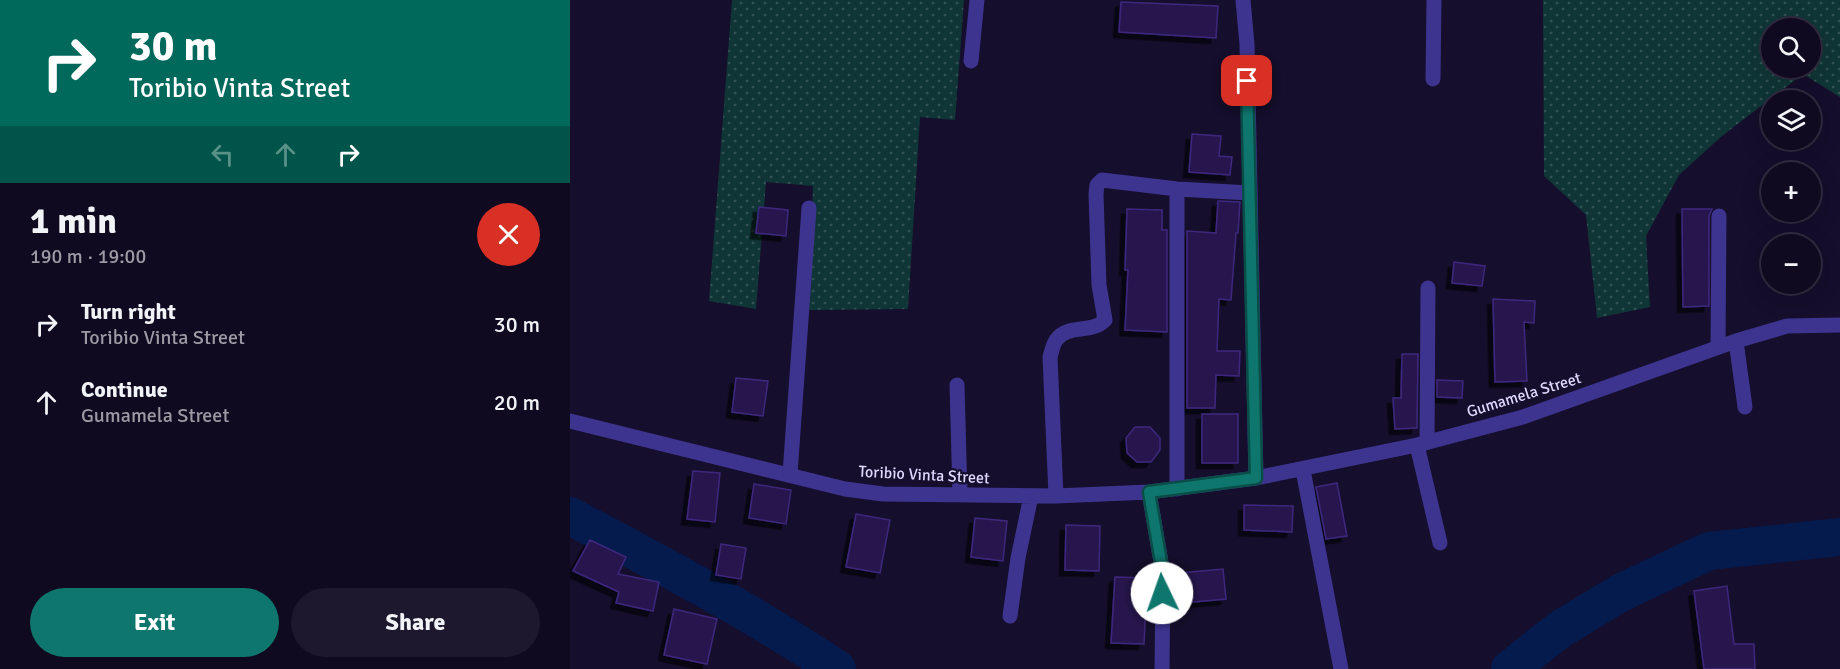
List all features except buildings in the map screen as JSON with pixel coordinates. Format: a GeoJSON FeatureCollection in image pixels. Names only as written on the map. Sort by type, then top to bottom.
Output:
{"type":"FeatureCollection","features":[{"type":"Feature","properties":{"kind":"street"},"geometry":{"type":"LineString","coordinates":[[971,60],[977,0]]}},
{"type":"Feature","properties":{"kind":"street"},"geometry":{"type":"LineString","coordinates":[[1243,0],[1247,44],[1256,478]]}},
{"type":"Feature","properties":{"kind":"street"},"geometry":{"type":"LineString","coordinates":[[1433,79],[1434,0]]}},
{"type":"Feature","properties":{"kind":"street"},"geometry":{"type":"LineString","coordinates":[[1056,496],[1050,357],[1056,339],[1065,332],[1093,328],[1105,320],[1098,285],[1097,185],[1102,180],[1177,189],[1250,194]]}},
{"type":"Feature","properties":{"kind":"street"},"geometry":{"type":"LineString","coordinates":[[1177,189],[1177,489]]}},
{"type":"Feature","properties":{"kind":"street"},"geometry":{"type":"LineString","coordinates":[[790,474],[809,208]]}},
{"type":"Feature","properties":{"kind":"street"},"geometry":{"type":"LineString","coordinates":[[1718,347],[1719,216]]}},
{"type":"Feature","properties":{"kind":"street"},"geometry":{"type":"LineString","coordinates":[[1428,288],[1422,444],[1440,543]]}},
{"type":"Feature","properties":{"kind":"street","name":"Gumamela Street"},"geometry":{"type":"LineString","coordinates":[[1213,485],[1303,470],[1422,444],[1523,417],[1718,347],[1787,326],[1840,325]]}},
{"type":"Feature","properties":{"kind":"street"},"geometry":{"type":"LineString","coordinates":[[1736,341],[1745,407]]}},
{"type":"Feature","properties":{"kind":"street"},"geometry":{"type":"LineString","coordinates":[[957,385],[960,495]]}},
{"type":"Feature","properties":{"kind":"street","name":"Toribio Vinta Street"},"geometry":{"type":"LineString","coordinates":[[570,421],[845,489],[883,494],[1056,496],[1149,492],[1213,485]]}},
{"type":"Feature","properties":{"kind":"street"},"geometry":{"type":"LineString","coordinates":[[1303,470],[1341,669]]}},
{"type":"Feature","properties":{"kind":"street"},"geometry":{"type":"LineString","coordinates":[[1149,492],[1163,574],[1162,669]]}},
{"type":"Feature","properties":{"kind":"street"},"geometry":{"type":"LineString","coordinates":[[1010,616],[1018,558],[1031,496]]}},
{"type":"Feature","properties":{"kind":"green space"},"geometry":{"type":"Polygon","coordinates":[[[732,0],[964,0],[955,120],[920,117],[908,309],[809,310],[813,186],[766,182],[756,309],[709,301],[732,0]]]}},
{"type":"Feature","properties":{"kind":"green space"},"geometry":{"type":"Polygon","coordinates":[[[1543,0],[1840,0],[1840,97],[1809,78],[1821,78],[1821,18],[1761,18],[1761,78],[1798,78],[1782,90],[1761,90],[1761,106],[1722,136],[1679,175],[1646,236],[1650,307],[1597,318],[1586,215],[1544,176],[1543,0]]]}},
{"type":"Feature","properties":{"kind":"waterway"},"geometry":{"type":"LineString","coordinates":[[570,516],[739,608],[837,669]]}},
{"type":"Feature","properties":{"kind":"waterway"},"geometry":{"type":"LineString","coordinates":[[1510,669],[1559,630],[1620,593],[1709,551],[1840,537]]}},
{"type":"Feature","properties":{"kind":"route"},"geometry":{"type":"LineString","coordinates":[[1162,593],[1163,574],[1149,492],[1256,478],[1247,81]]}}]}
